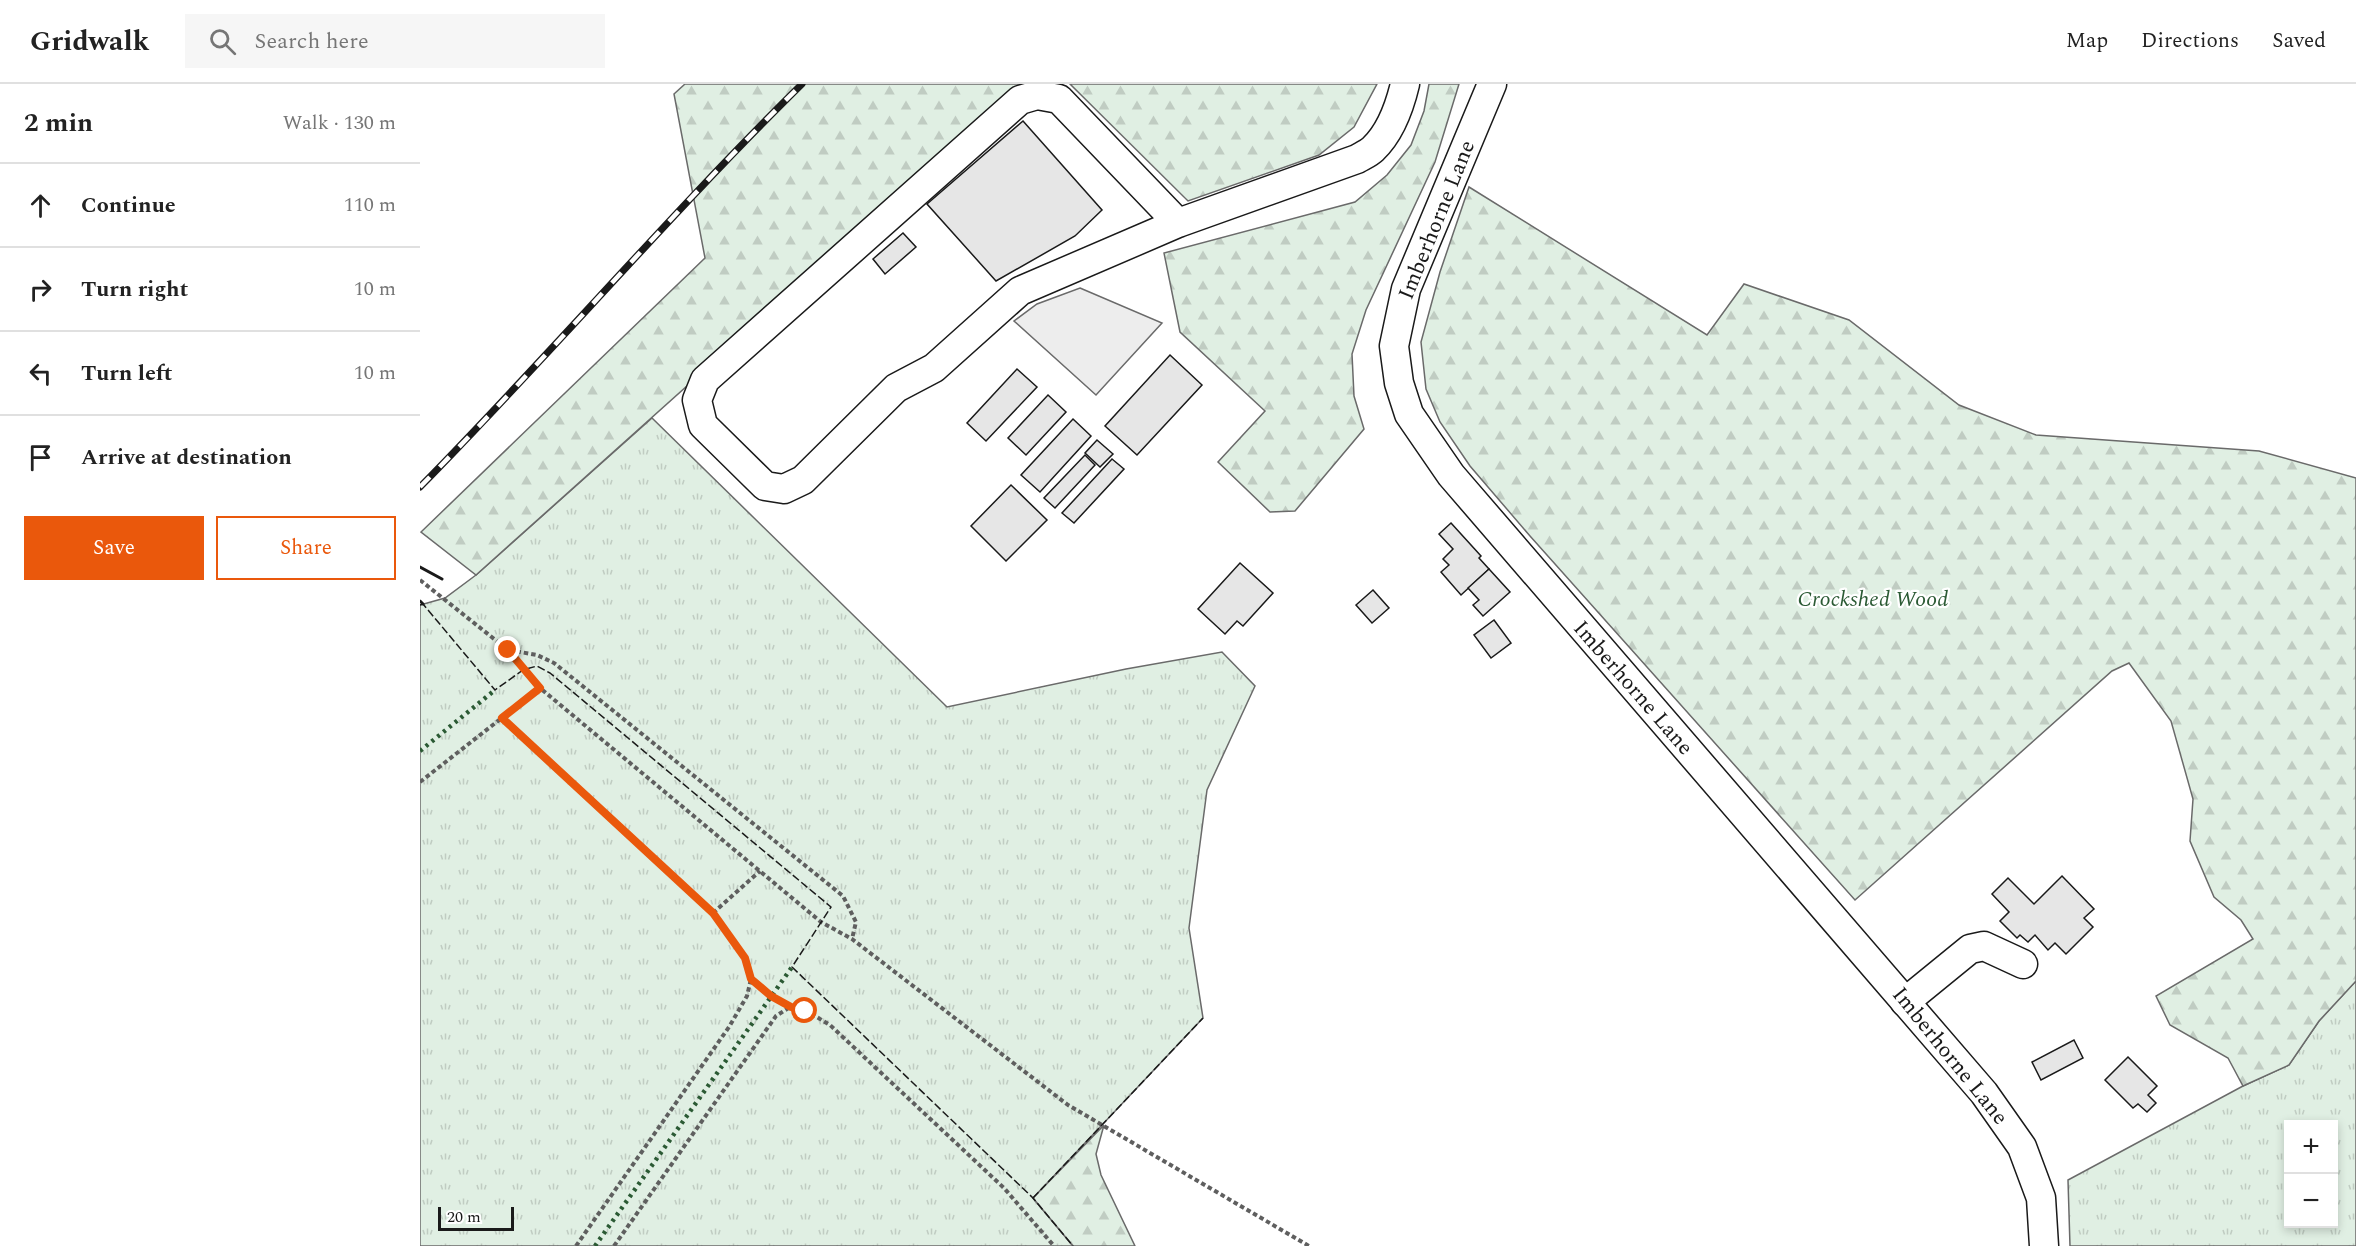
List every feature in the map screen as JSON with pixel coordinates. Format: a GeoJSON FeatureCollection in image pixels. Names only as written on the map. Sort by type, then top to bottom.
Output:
{"type":"FeatureCollection","features":[{"type":"Feature","properties":{"kind":"street"},"geometry":{"type":"LineString","coordinates":[[1178,223],[1059,99],[1037,95],[1020,100],[705,380],[697,400],[703,425],[765,486],[784,489],[803,480],[896,388],[934,368],[1020,291],[1178,223],[1357,159],[1373,149],[1389,126],[1401,100],[1405,84]]}},
{"type":"Feature","properties":{"kind":"street","name":"Imberhorne Lane"},"geometry":{"type":"LineString","coordinates":[[1492,84],[1406,289],[1394,346],[1399,383],[1409,414],[1451,475],[1984,1093],[2022,1147],[2041,1198],[2044,1246]]}},
{"type":"Feature","properties":{"kind":"street"},"geometry":{"type":"LineString","coordinates":[[1905,1002],[1970,949],[1984,946],[2023,964]]}},
{"type":"Feature","properties":{"kind":"path"},"geometry":{"type":"LineString","coordinates":[[420,580],[508,650],[540,688],[821,922],[852,939],[1068,1105],[1309,1246]]}},
{"type":"Feature","properties":{"kind":"path"},"geometry":{"type":"LineString","coordinates":[[508,650],[537,656],[554,663],[843,896],[856,922],[852,939]]}},
{"type":"Feature","properties":{"kind":"path"},"geometry":{"type":"LineString","coordinates":[[420,782],[540,688]]}},
{"type":"Feature","properties":{"kind":"path"},"geometry":{"type":"LineString","coordinates":[[502,718],[713,913],[745,958],[751,979],[747,996],[729,1027],[576,1246]]}},
{"type":"Feature","properties":{"kind":"path"},"geometry":{"type":"LineString","coordinates":[[713,913],[760,872]]}},
{"type":"Feature","properties":{"kind":"path"},"geometry":{"type":"LineString","coordinates":[[751,979],[771,996],[830,1025],[1004,1188],[1054,1246]]}},
{"type":"Feature","properties":{"kind":"path"},"geometry":{"type":"LineString","coordinates":[[614,1246],[776,1016],[791,1007]]}},
{"type":"Feature","properties":{"kind":"green space"},"geometry":{"type":"Polygon","coordinates":[[[685,84],[1024,84],[476,575],[421,532],[705,258],[674,94],[685,84]]]}},
{"type":"Feature","properties":{"kind":"green space"},"geometry":{"type":"Polygon","coordinates":[[[1070,84],[1377,84],[1354,127],[1319,155],[1188,201],[1070,84]]]}},
{"type":"Feature","properties":{"kind":"green space"},"geometry":{"type":"Polygon","coordinates":[[[1429,84],[1459,84],[1435,162],[1366,310],[1352,354],[1354,396],[1364,429],[1295,511],[1270,512],[1218,462],[1265,411],[1180,332],[1164,253],[1355,202],[1387,175],[1411,145],[1424,111],[1429,84]]]}},
{"type":"Feature","properties":{"kind":"green space","name":"Crockshed Wood"},"geometry":{"type":"Polygon","coordinates":[[[1469,187],[1707,335],[1744,284],[1849,320],[1959,405],[2036,435],[2259,451],[2356,478],[2356,981],[2319,1021],[2289,1065],[2243,1086],[2228,1058],[2170,1025],[2156,996],[2253,939],[2241,920],[2214,897],[2190,841],[2193,799],[2171,721],[2129,663],[2112,671],[1855,900],[1530,536],[1470,466],[1440,422],[1426,389],[1421,342],[1440,272],[1469,187]]]}},
{"type":"Feature","properties":{"kind":"green space"},"geometry":{"type":"Polygon","coordinates":[[[652,418],[947,707],[1126,669],[1222,652],[1255,686],[1207,790],[1189,928],[1203,1018],[1033,1198],[1073,1246],[420,1246],[420,605],[445,598],[476,575],[652,418]]]}},
{"type":"Feature","properties":{"kind":"green space"},"geometry":{"type":"Polygon","coordinates":[[[2356,981],[2356,1246],[2070,1246],[2068,1180],[2243,1086],[2289,1065],[2319,1021],[2356,981]]]}},
{"type":"Feature","properties":{"kind":"green space"},"geometry":{"type":"Polygon","coordinates":[[[1104,1125],[1096,1154],[1101,1175],[1135,1246],[1073,1246],[1033,1198],[1104,1125]]]}},
{"type":"Feature","properties":{"kind":"shaded area"},"geometry":{"type":"Polygon","coordinates":[[[1080,288],[1162,323],[1096,395],[1014,321],[1037,304],[1080,288]]]}},
{"type":"Feature","properties":{"kind":"building"},"geometry":{"type":"Polygon","coordinates":[[[1023,121],[1102,210],[1075,236],[996,281],[927,204],[1023,121]]]}},
{"type":"Feature","properties":{"kind":"building"},"geometry":{"type":"Polygon","coordinates":[[[903,233],[916,247],[885,274],[873,259],[903,233]]]}},
{"type":"Feature","properties":{"kind":"building"},"geometry":{"type":"Polygon","coordinates":[[[1170,355],[1202,385],[1137,455],[1105,426],[1170,355]]]}},
{"type":"Feature","properties":{"kind":"building"},"geometry":{"type":"Polygon","coordinates":[[[1017,369],[1037,387],[986,441],[967,423],[1017,369]]]}},
{"type":"Feature","properties":{"kind":"building"},"geometry":{"type":"Polygon","coordinates":[[[1048,395],[1066,412],[1026,455],[1008,438],[1048,395]]]}},
{"type":"Feature","properties":{"kind":"building"},"geometry":{"type":"Polygon","coordinates":[[[1073,419],[1091,436],[1040,492],[1021,475],[1073,419]]]}},
{"type":"Feature","properties":{"kind":"building"},"geometry":{"type":"Polygon","coordinates":[[[1097,440],[1113,454],[1100,467],[1085,453],[1097,440]]]}},
{"type":"Feature","properties":{"kind":"building"},"geometry":{"type":"Polygon","coordinates":[[[1085,455],[1095,465],[1055,508],[1044,498],[1085,455]]]}},
{"type":"Feature","properties":{"kind":"building"},"geometry":{"type":"Polygon","coordinates":[[[1112,459],[1124,469],[1074,523],[1062,513],[1112,459]]]}},
{"type":"Feature","properties":{"kind":"building"},"geometry":{"type":"Polygon","coordinates":[[[1011,485],[1047,520],[1006,561],[971,526],[1011,485]]]}},
{"type":"Feature","properties":{"kind":"building"},"geometry":{"type":"Polygon","coordinates":[[[1451,523],[1481,556],[1479,558],[1489,569],[1461,595],[1441,572],[1449,565],[1443,559],[1453,549],[1439,534],[1451,523]]]}},
{"type":"Feature","properties":{"kind":"building"},"geometry":{"type":"Polygon","coordinates":[[[1240,563],[1273,593],[1243,626],[1237,621],[1225,634],[1198,609],[1240,563]]]}},
{"type":"Feature","properties":{"kind":"building"},"geometry":{"type":"Polygon","coordinates":[[[1489,569],[1510,592],[1483,616],[1473,605],[1479,600],[1468,588],[1489,569]]]}},
{"type":"Feature","properties":{"kind":"building"},"geometry":{"type":"Polygon","coordinates":[[[1373,590],[1389,608],[1372,623],[1356,605],[1373,590]]]}},
{"type":"Feature","properties":{"kind":"building"},"geometry":{"type":"Polygon","coordinates":[[[1494,620],[1511,643],[1491,658],[1474,635],[1494,620]]]}},
{"type":"Feature","properties":{"kind":"building"},"geometry":{"type":"Polygon","coordinates":[[[2062,876],[2094,909],[2084,918],[2093,927],[2066,954],[2055,943],[2048,950],[2035,935],[2028,942],[2020,935],[2017,938],[2000,921],[2009,912],[1992,894],[2008,878],[2034,904],[2062,876]]]}},
{"type":"Feature","properties":{"kind":"building"},"geometry":{"type":"Polygon","coordinates":[[[2074,1040],[2083,1058],[2041,1080],[2032,1062],[2074,1040]]]}},
{"type":"Feature","properties":{"kind":"building"},"geometry":{"type":"Polygon","coordinates":[[[2128,1057],[2157,1086],[2148,1095],[2156,1103],[2147,1112],[2138,1104],[2133,1108],[2105,1080],[2128,1057]]]}},
{"type":"Feature","properties":{"kind":"railway"},"geometry":{"type":"LineString","coordinates":[[420,487],[705,183],[802,84]]}},
{"type":"Feature","properties":{"kind":"hedge"},"geometry":{"type":"LineString","coordinates":[[420,751],[495,690]]}},
{"type":"Feature","properties":{"kind":"hedge"},"geometry":{"type":"LineString","coordinates":[[595,1246],[792,967]]}},
{"type":"Feature","properties":{"kind":"fence"},"geometry":{"type":"LineString","coordinates":[[420,605],[423,604],[495,690],[523,670],[537,666],[550,673],[831,907],[792,967],[1033,1198],[1073,1246]]}},
{"type":"Feature","properties":{"kind":"fence"},"geometry":{"type":"LineString","coordinates":[[1033,1198],[1203,1018]]}},
{"type":"Feature","properties":{"kind":"wall"},"geometry":{"type":"LineString","coordinates":[[420,567],[442,579]]}},
{"type":"Feature","properties":{"kind":"wall"},"geometry":{"type":"LineString","coordinates":[[420,601],[423,604]]}},
{"type":"Feature","properties":{"kind":"route"},"geometry":{"type":"LineString","coordinates":[[508,650],[540,688],[502,718],[713,913],[745,958],[751,979],[771,996],[791,1007],[805,1011]]}}]}
